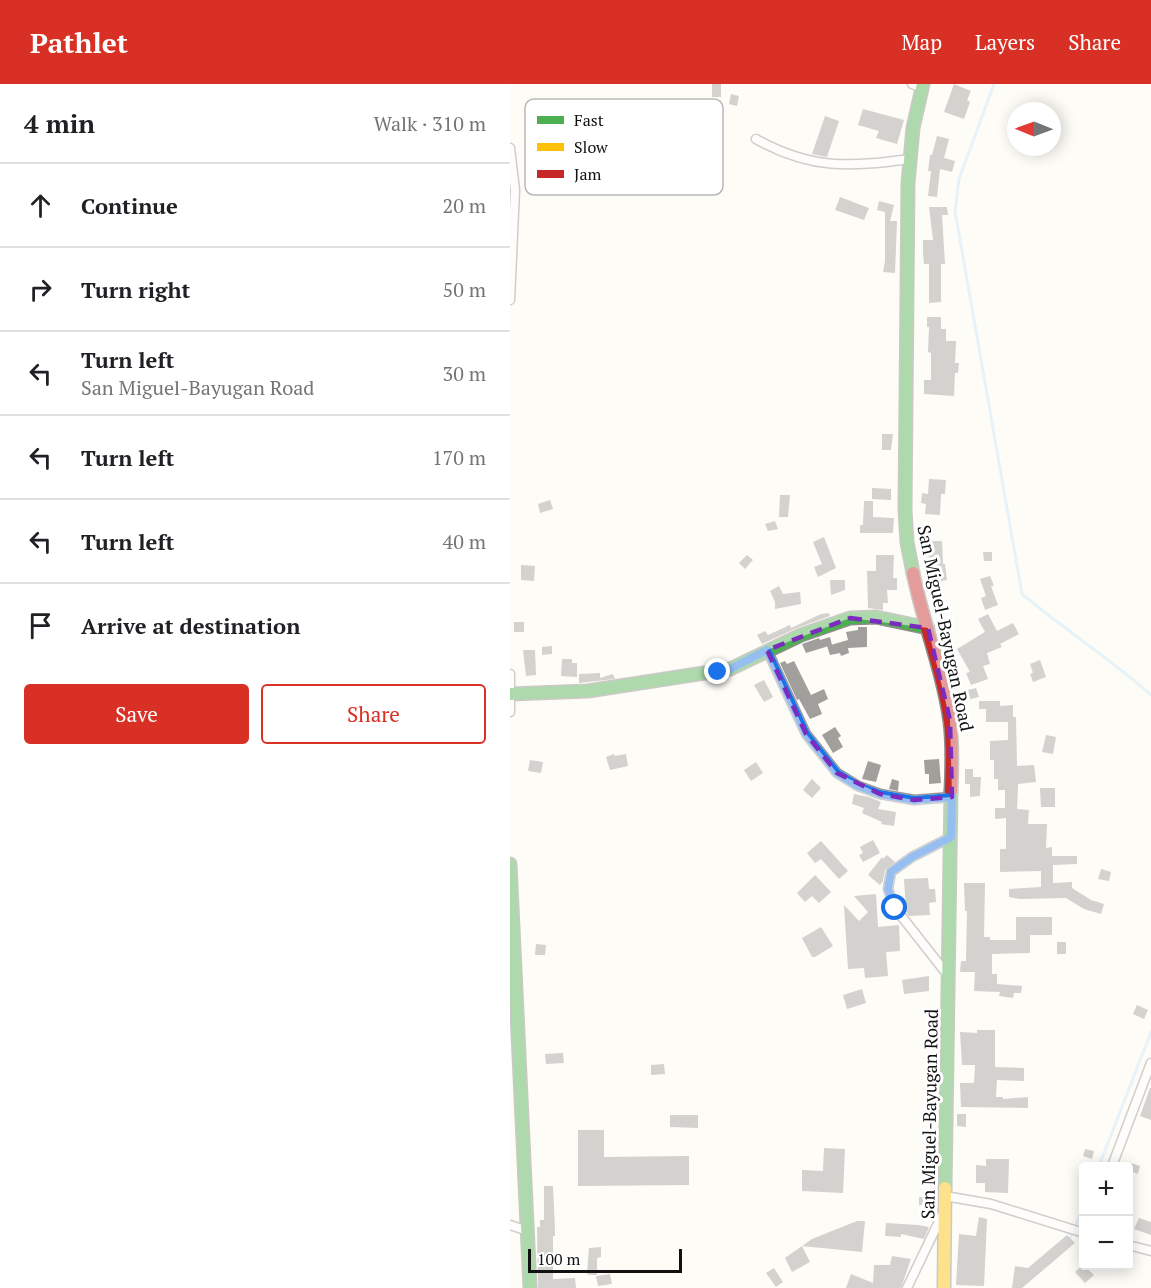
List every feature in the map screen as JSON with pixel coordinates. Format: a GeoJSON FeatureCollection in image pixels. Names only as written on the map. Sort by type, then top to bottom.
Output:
{"type":"FeatureCollection","features":[{"type":"Feature","properties":{"kind":"main road","name":"San Miguel-Bayugan Road"},"geometry":{"type":"LineString","coordinates":[[919,85],[910,159],[906,300],[905,510],[908,550],[951,720],[950,978],[944,1288]]}},
{"type":"Feature","properties":{"kind":"main road"},"geometry":{"type":"LineString","coordinates":[[510,694],[588,691],[730,669],[801,634],[850,618],[864,616],[928,628]]}},
{"type":"Feature","properties":{"kind":"main road"},"geometry":{"type":"LineString","coordinates":[[510,864],[530,1288]]}},
{"type":"Feature","properties":{"kind":"street"},"geometry":{"type":"LineString","coordinates":[[756,139],[791,157],[814,162],[858,165],[910,159]]}},
{"type":"Feature","properties":{"kind":"street"},"geometry":{"type":"LineString","coordinates":[[510,148],[515,190],[510,300]]}},
{"type":"Feature","properties":{"kind":"street"},"geometry":{"type":"LineString","coordinates":[[767,650],[806,734],[837,773],[858,786],[880,794],[914,800],[952,797]]}},
{"type":"Feature","properties":{"kind":"street"},"geometry":{"type":"LineString","coordinates":[[510,674],[510,711]]}},
{"type":"Feature","properties":{"kind":"street"},"geometry":{"type":"LineString","coordinates":[[950,978],[895,908],[888,889],[891,872],[912,857],[951,837]]}},
{"type":"Feature","properties":{"kind":"street"},"geometry":{"type":"LineString","coordinates":[[1114,1162],[1151,1063]]}},
{"type":"Feature","properties":{"kind":"street"},"geometry":{"type":"LineString","coordinates":[[945,1196],[992,1204],[1079,1232]]}},
{"type":"Feature","properties":{"kind":"street"},"geometry":{"type":"LineString","coordinates":[[908,1288],[945,1210]]}},
{"type":"Feature","properties":{"kind":"street"},"geometry":{"type":"LineString","coordinates":[[510,1225],[528,1231]]}},
{"type":"Feature","properties":{"kind":"street"},"geometry":{"type":"LineString","coordinates":[[1133,1246],[1151,1251]]}},
{"type":"Feature","properties":{"kind":"highlighted area"},"geometry":{"type":"Polygon","coordinates":[[[850,618],[928,628],[950,720],[952,797],[914,800],[880,794],[837,773],[806,734],[767,650],[850,618]]]}},
{"type":"Feature","properties":{"kind":"building"},"geometry":{"type":"Polygon","coordinates":[[[712,84],[721,84],[721,97],[712,97],[712,84]]]}},
{"type":"Feature","properties":{"kind":"building"},"geometry":{"type":"Polygon","coordinates":[[[954,84],[971,91],[964,119],[944,112],[954,84]]]}},
{"type":"Feature","properties":{"kind":"building"},"geometry":{"type":"Polygon","coordinates":[[[731,94],[739,96],[737,106],[729,104],[731,94]]]}},
{"type":"Feature","properties":{"kind":"building"},"geometry":{"type":"Polygon","coordinates":[[[863,109],[904,120],[897,144],[876,138],[879,131],[858,125],[863,109]]]}},
{"type":"Feature","properties":{"kind":"building"},"geometry":{"type":"Polygon","coordinates":[[[825,116],[839,121],[827,157],[812,154],[825,116]]]}},
{"type":"Feature","properties":{"kind":"building"},"geometry":{"type":"Polygon","coordinates":[[[937,136],[949,139],[944,158],[955,161],[952,172],[940,169],[937,197],[928,196],[931,171],[928,171],[930,155],[932,155],[937,136]]]}},
{"type":"Feature","properties":{"kind":"building"},"geometry":{"type":"Polygon","coordinates":[[[840,197],[869,208],[864,220],[835,210],[840,197]]]}},
{"type":"Feature","properties":{"kind":"building"},"geometry":{"type":"Polygon","coordinates":[[[879,201],[894,205],[890,221],[897,221],[895,273],[883,272],[885,212],[877,210],[879,201]]]}},
{"type":"Feature","properties":{"kind":"building"},"geometry":{"type":"Polygon","coordinates":[[[929,207],[947,207],[948,215],[942,215],[945,264],[941,264],[941,302],[929,303],[929,264],[924,264],[923,240],[933,240],[929,207]]]}},
{"type":"Feature","properties":{"kind":"building"},"geometry":{"type":"Polygon","coordinates":[[[927,317],[941,317],[941,329],[946,329],[946,341],[956,341],[955,363],[959,363],[958,373],[955,373],[954,396],[924,394],[924,380],[931,380],[927,317]]]}},
{"type":"Feature","properties":{"kind":"building"},"geometry":{"type":"Polygon","coordinates":[[[882,434],[893,434],[891,450],[882,450],[882,434]]]}},
{"type":"Feature","properties":{"kind":"building"},"geometry":{"type":"Polygon","coordinates":[[[929,479],[946,480],[945,494],[941,494],[940,515],[925,514],[926,504],[921,503],[922,493],[928,494],[929,479]]]}},
{"type":"Feature","properties":{"kind":"building"},"geometry":{"type":"Polygon","coordinates":[[[872,488],[891,489],[891,500],[872,499],[872,488]]]}},
{"type":"Feature","properties":{"kind":"building"},"geometry":{"type":"Polygon","coordinates":[[[780,495],[790,495],[788,517],[779,517],[780,495]]]}},
{"type":"Feature","properties":{"kind":"building"},"geometry":{"type":"Polygon","coordinates":[[[550,500],[553,509],[540,513],[538,504],[550,500]]]}},
{"type":"Feature","properties":{"kind":"building"},"geometry":{"type":"Polygon","coordinates":[[[864,501],[873,501],[873,517],[894,518],[893,533],[860,533],[860,525],[863,525],[864,501]]]}},
{"type":"Feature","properties":{"kind":"building"},"geometry":{"type":"Polygon","coordinates":[[[775,521],[778,529],[768,531],[765,524],[775,521]]]}},
{"type":"Feature","properties":{"kind":"building"},"geometry":{"type":"Polygon","coordinates":[[[824,537],[836,568],[818,577],[814,567],[822,564],[813,542],[824,537]]]}},
{"type":"Feature","properties":{"kind":"building"},"geometry":{"type":"Polygon","coordinates":[[[928,541],[942,541],[943,564],[945,564],[947,580],[942,581],[943,595],[930,596],[928,541]]]}},
{"type":"Feature","properties":{"kind":"building"},"geometry":{"type":"Polygon","coordinates":[[[983,552],[992,552],[992,561],[984,561],[983,552]]]}},
{"type":"Feature","properties":{"kind":"building"},"geometry":{"type":"Polygon","coordinates":[[[747,555],[753,560],[745,569],[739,563],[747,555]]]}},
{"type":"Feature","properties":{"kind":"building"},"geometry":{"type":"Polygon","coordinates":[[[876,555],[894,555],[893,578],[897,578],[897,590],[887,590],[888,603],[883,603],[883,610],[868,608],[867,571],[876,571],[876,555]]]}},
{"type":"Feature","properties":{"kind":"building"},"geometry":{"type":"Polygon","coordinates":[[[521,565],[535,566],[534,581],[521,580],[521,565]]]}},
{"type":"Feature","properties":{"kind":"building"},"geometry":{"type":"Polygon","coordinates":[[[990,576],[998,605],[985,610],[981,598],[986,596],[980,579],[990,576]]]}},
{"type":"Feature","properties":{"kind":"building"},"geometry":{"type":"Polygon","coordinates":[[[830,580],[845,580],[845,590],[831,595],[830,580]]]}},
{"type":"Feature","properties":{"kind":"building"},"geometry":{"type":"Polygon","coordinates":[[[779,586],[783,594],[800,592],[801,604],[775,609],[775,602],[770,591],[779,586]]]}},
{"type":"Feature","properties":{"kind":"building"},"geometry":{"type":"Polygon","coordinates":[[[829,613],[830,616],[762,644],[757,635],[765,631],[768,635],[790,625],[791,628],[821,614],[829,613]]]}},
{"type":"Feature","properties":{"kind":"building"},"geometry":{"type":"Polygon","coordinates":[[[988,614],[997,631],[1013,623],[1019,634],[1000,644],[1002,647],[987,653],[990,664],[983,666],[988,679],[971,685],[966,673],[970,672],[957,649],[985,632],[978,619],[988,614]]]}},
{"type":"Feature","properties":{"kind":"building"},"geometry":{"type":"Polygon","coordinates":[[[514,622],[524,622],[524,632],[514,632],[514,622]]]}},
{"type":"Feature","properties":{"kind":"building"},"geometry":{"type":"Polygon","coordinates":[[[858,627],[867,627],[867,647],[848,648],[849,653],[841,656],[840,653],[830,655],[827,646],[848,640],[846,632],[858,630],[858,627]]]}},
{"type":"Feature","properties":{"kind":"building"},"geometry":{"type":"Polygon","coordinates":[[[830,637],[832,645],[806,653],[802,644],[819,638],[820,640],[830,637]]]}},
{"type":"Feature","properties":{"kind":"building"},"geometry":{"type":"Polygon","coordinates":[[[552,646],[552,654],[542,655],[542,647],[552,646]]]}},
{"type":"Feature","properties":{"kind":"building"},"geometry":{"type":"Polygon","coordinates":[[[523,650],[535,650],[536,675],[526,676],[523,650]]]}},
{"type":"Feature","properties":{"kind":"building"},"geometry":{"type":"Polygon","coordinates":[[[562,659],[572,659],[572,663],[577,663],[577,677],[561,676],[562,659]]]}},
{"type":"Feature","properties":{"kind":"building"},"geometry":{"type":"Polygon","coordinates":[[[1040,660],[1046,677],[1033,682],[1030,664],[1040,660]]]}},
{"type":"Feature","properties":{"kind":"building"},"geometry":{"type":"Polygon","coordinates":[[[785,661],[787,664],[794,661],[811,695],[824,689],[828,699],[818,704],[822,714],[810,719],[799,699],[797,700],[780,663],[785,661]]]}},
{"type":"Feature","properties":{"kind":"building"},"geometry":{"type":"Polygon","coordinates":[[[600,673],[600,678],[613,674],[615,679],[579,683],[579,674],[600,673]]]}},
{"type":"Feature","properties":{"kind":"building"},"geometry":{"type":"Polygon","coordinates":[[[764,680],[773,697],[764,702],[754,685],[764,680]]]}},
{"type":"Feature","properties":{"kind":"building"},"geometry":{"type":"Polygon","coordinates":[[[976,688],[979,697],[970,699],[968,690],[976,688]]]}},
{"type":"Feature","properties":{"kind":"building"},"geometry":{"type":"Polygon","coordinates":[[[979,701],[1000,701],[1000,706],[1013,705],[1013,717],[1016,717],[1017,766],[1034,765],[1036,782],[1018,784],[1017,809],[1029,810],[1028,824],[1047,824],[1046,848],[1052,847],[1052,856],[1077,856],[1077,864],[1053,865],[1053,883],[1072,882],[1072,888],[1091,900],[1104,904],[1101,914],[1084,909],[1066,898],[1020,899],[1009,897],[1009,889],[1041,887],[1041,871],[1000,872],[1000,849],[1006,849],[1006,818],[995,819],[995,808],[1005,808],[1005,790],[998,790],[998,779],[994,779],[994,760],[990,760],[990,741],[1008,740],[1008,722],[986,722],[986,709],[979,709],[979,701]]]}},
{"type":"Feature","properties":{"kind":"building"},"geometry":{"type":"Polygon","coordinates":[[[835,727],[841,736],[838,738],[843,747],[833,753],[822,735],[835,727]]]}},
{"type":"Feature","properties":{"kind":"building"},"geometry":{"type":"Polygon","coordinates":[[[1046,735],[1056,737],[1053,754],[1042,752],[1046,735]]]}},
{"type":"Feature","properties":{"kind":"building"},"geometry":{"type":"Polygon","coordinates":[[[614,754],[615,756],[626,754],[628,766],[610,770],[606,757],[614,754]]]}},
{"type":"Feature","properties":{"kind":"building"},"geometry":{"type":"Polygon","coordinates":[[[939,759],[941,783],[929,784],[929,774],[925,774],[924,760],[939,759]]]}},
{"type":"Feature","properties":{"kind":"building"},"geometry":{"type":"Polygon","coordinates":[[[530,760],[543,762],[541,773],[528,771],[530,760]]]}},
{"type":"Feature","properties":{"kind":"building"},"geometry":{"type":"Polygon","coordinates":[[[868,761],[881,765],[876,782],[862,779],[868,761]]]}},
{"type":"Feature","properties":{"kind":"building"},"geometry":{"type":"Polygon","coordinates":[[[756,762],[763,773],[751,781],[744,770],[756,762]]]}},
{"type":"Feature","properties":{"kind":"building"},"geometry":{"type":"Polygon","coordinates":[[[965,769],[973,769],[973,777],[981,777],[980,796],[970,797],[970,784],[965,784],[965,769]]]}},
{"type":"Feature","properties":{"kind":"building"},"geometry":{"type":"Polygon","coordinates":[[[812,779],[821,788],[812,798],[803,790],[812,779]]]}},
{"type":"Feature","properties":{"kind":"building"},"geometry":{"type":"Polygon","coordinates":[[[892,779],[899,781],[898,791],[889,789],[892,779]]]}},
{"type":"Feature","properties":{"kind":"building"},"geometry":{"type":"Polygon","coordinates":[[[1040,788],[1055,788],[1055,807],[1041,807],[1040,788]]]}},
{"type":"Feature","properties":{"kind":"building"},"geometry":{"type":"Polygon","coordinates":[[[854,794],[881,802],[878,809],[896,812],[894,826],[881,824],[882,822],[862,813],[864,808],[852,804],[854,794]]]}},
{"type":"Feature","properties":{"kind":"building"},"geometry":{"type":"Polygon","coordinates":[[[873,840],[880,853],[863,862],[859,855],[863,853],[860,847],[873,840]]]}},
{"type":"Feature","properties":{"kind":"building"},"geometry":{"type":"Polygon","coordinates":[[[821,841],[848,871],[839,879],[821,859],[815,863],[807,853],[821,841]]]}},
{"type":"Feature","properties":{"kind":"building"},"geometry":{"type":"Polygon","coordinates":[[[887,855],[895,862],[885,870],[880,885],[868,875],[882,857],[883,859],[887,855]]]}},
{"type":"Feature","properties":{"kind":"building"},"geometry":{"type":"Polygon","coordinates":[[[1101,869],[1111,872],[1109,881],[1098,879],[1101,869]]]}},
{"type":"Feature","properties":{"kind":"building"},"geometry":{"type":"Polygon","coordinates":[[[815,875],[831,892],[819,903],[812,896],[805,902],[797,893],[815,875]]]}},
{"type":"Feature","properties":{"kind":"building"},"geometry":{"type":"Polygon","coordinates":[[[928,878],[929,889],[935,889],[936,902],[929,903],[930,915],[909,916],[906,911],[904,879],[928,878]]]}},
{"type":"Feature","properties":{"kind":"building"},"geometry":{"type":"Polygon","coordinates":[[[964,883],[985,883],[984,937],[990,937],[990,940],[1016,940],[1016,917],[1052,917],[1052,935],[1030,935],[1030,953],[992,954],[992,974],[997,974],[997,984],[1022,986],[1021,993],[1014,993],[1013,998],[999,996],[1000,992],[974,991],[975,972],[960,972],[961,961],[966,961],[967,911],[965,911],[964,883]]]}},
{"type":"Feature","properties":{"kind":"building"},"geometry":{"type":"Polygon","coordinates":[[[876,894],[878,927],[899,925],[900,951],[886,952],[888,976],[865,978],[864,968],[848,969],[844,905],[859,921],[868,912],[854,896],[876,894]]]}},
{"type":"Feature","properties":{"kind":"building"},"geometry":{"type":"Polygon","coordinates":[[[821,927],[833,946],[812,957],[802,938],[821,927]]]}},
{"type":"Feature","properties":{"kind":"building"},"geometry":{"type":"Polygon","coordinates":[[[1057,942],[1066,942],[1066,954],[1057,954],[1057,942]]]}},
{"type":"Feature","properties":{"kind":"building"},"geometry":{"type":"Polygon","coordinates":[[[536,944],[546,945],[545,955],[535,955],[536,944]]]}},
{"type":"Feature","properties":{"kind":"building"},"geometry":{"type":"Polygon","coordinates":[[[929,976],[929,991],[904,994],[902,980],[929,976]]]}},
{"type":"Feature","properties":{"kind":"building"},"geometry":{"type":"Polygon","coordinates":[[[862,989],[866,1003],[847,1009],[843,995],[862,989]]]}},
{"type":"Feature","properties":{"kind":"building"},"geometry":{"type":"Polygon","coordinates":[[[1137,1005],[1148,1010],[1144,1019],[1133,1014],[1137,1005]]]}},
{"type":"Feature","properties":{"kind":"building"},"geometry":{"type":"Polygon","coordinates":[[[977,1030],[995,1030],[995,1067],[1024,1068],[1024,1081],[997,1080],[996,1097],[1003,1097],[1003,1099],[1028,1097],[1028,1108],[961,1107],[960,1083],[974,1083],[975,1065],[962,1065],[960,1032],[977,1033],[977,1030]]]}},
{"type":"Feature","properties":{"kind":"building"},"geometry":{"type":"Polygon","coordinates":[[[563,1053],[564,1063],[546,1064],[545,1054],[563,1053]]]}},
{"type":"Feature","properties":{"kind":"building"},"geometry":{"type":"Polygon","coordinates":[[[664,1064],[665,1074],[651,1075],[651,1065],[664,1064]]]}},
{"type":"Feature","properties":{"kind":"building"},"geometry":{"type":"Polygon","coordinates":[[[1151,1088],[1151,1120],[1140,1116],[1151,1088]]]}},
{"type":"Feature","properties":{"kind":"building"},"geometry":{"type":"Polygon","coordinates":[[[957,1114],[966,1114],[966,1127],[957,1126],[957,1114]]]}},
{"type":"Feature","properties":{"kind":"building"},"geometry":{"type":"Polygon","coordinates":[[[670,1115],[698,1115],[698,1128],[670,1127],[670,1115]]]}},
{"type":"Feature","properties":{"kind":"building"},"geometry":{"type":"Polygon","coordinates":[[[578,1130],[604,1130],[604,1157],[689,1156],[689,1185],[578,1186],[578,1130]]]}},
{"type":"Feature","properties":{"kind":"building"},"geometry":{"type":"Polygon","coordinates":[[[824,1148],[845,1149],[843,1193],[802,1191],[802,1170],[823,1171],[824,1148]]]}},
{"type":"Feature","properties":{"kind":"building"},"geometry":{"type":"Polygon","coordinates":[[[1085,1149],[1094,1151],[1092,1159],[1083,1156],[1085,1149]]]}},
{"type":"Feature","properties":{"kind":"building"},"geometry":{"type":"Polygon","coordinates":[[[986,1159],[1009,1159],[1008,1193],[985,1192],[985,1183],[976,1183],[976,1165],[986,1166],[986,1159]]]}},
{"type":"Feature","properties":{"kind":"building"},"geometry":{"type":"Polygon","coordinates":[[[1133,1164],[1140,1166],[1138,1174],[1133,1172],[1133,1164]]]}},
{"type":"Feature","properties":{"kind":"building"},"geometry":{"type":"Polygon","coordinates":[[[544,1186],[553,1186],[555,1236],[553,1236],[553,1279],[575,1278],[576,1288],[538,1288],[537,1227],[540,1227],[540,1220],[544,1220],[544,1186]]]}},
{"type":"Feature","properties":{"kind":"building"},"geometry":{"type":"Polygon","coordinates":[[[919,1197],[929,1197],[928,1205],[919,1205],[919,1197]]]}},
{"type":"Feature","properties":{"kind":"building"},"geometry":{"type":"Polygon","coordinates":[[[979,1217],[987,1219],[984,1286],[956,1285],[959,1234],[976,1236],[979,1217]]]}},
{"type":"Feature","properties":{"kind":"building"},"geometry":{"type":"Polygon","coordinates":[[[1139,1218],[1151,1222],[1151,1235],[1134,1229],[1139,1218]]]}},
{"type":"Feature","properties":{"kind":"building"},"geometry":{"type":"Polygon","coordinates":[[[857,1221],[865,1221],[862,1252],[802,1246],[812,1239],[857,1221]]]}},
{"type":"Feature","properties":{"kind":"building"},"geometry":{"type":"Polygon","coordinates":[[[886,1223],[929,1227],[924,1239],[901,1234],[901,1237],[885,1236],[886,1223]]]}},
{"type":"Feature","properties":{"kind":"building"},"geometry":{"type":"Polygon","coordinates":[[[1067,1235],[1075,1243],[1022,1288],[1012,1288],[1015,1266],[1028,1268],[1067,1235]]]}},
{"type":"Feature","properties":{"kind":"building"},"geometry":{"type":"Polygon","coordinates":[[[802,1246],[810,1262],[792,1272],[785,1258],[802,1246]]]}},
{"type":"Feature","properties":{"kind":"building"},"geometry":{"type":"Polygon","coordinates":[[[601,1247],[601,1257],[597,1258],[597,1275],[587,1274],[589,1248],[601,1247]]]}},
{"type":"Feature","properties":{"kind":"building"},"geometry":{"type":"Polygon","coordinates":[[[892,1256],[911,1259],[901,1288],[846,1288],[851,1274],[873,1283],[874,1265],[890,1265],[892,1256]]]}},
{"type":"Feature","properties":{"kind":"building"},"geometry":{"type":"Polygon","coordinates":[[[774,1268],[783,1282],[776,1287],[766,1273],[774,1268]]]}},
{"type":"Feature","properties":{"kind":"building"},"geometry":{"type":"Polygon","coordinates":[[[1079,1268],[1088,1270],[1094,1275],[1085,1283],[1075,1272],[1079,1268]]]}},
{"type":"Feature","properties":{"kind":"building"},"geometry":{"type":"Polygon","coordinates":[[[610,1274],[612,1284],[598,1286],[596,1276],[610,1274]]]}},
{"type":"Feature","properties":{"kind":"waterway"},"geometry":{"type":"LineString","coordinates":[[994,84],[959,179],[955,211],[1022,594],[1151,695]]}},
{"type":"Feature","properties":{"kind":"waterway"},"geometry":{"type":"LineString","coordinates":[[1101,1162],[1151,1032]]}},
{"type":"Feature","properties":{"kind":"waterway"},"geometry":{"type":"LineString","coordinates":[[1069,1241],[1080,1216]]}},
{"type":"Feature","properties":{"kind":"traffic: fast"},"geometry":{"type":"LineString","coordinates":[[913,573],[907,542],[905,510],[908,183],[913,128],[923,84]]}},
{"type":"Feature","properties":{"kind":"traffic: fast"},"geometry":{"type":"LineString","coordinates":[[510,694],[588,691],[730,669],[801,635],[850,618],[876,617],[928,628]]}},
{"type":"Feature","properties":{"kind":"traffic: fast"},"geometry":{"type":"LineString","coordinates":[[945,1188],[951,791]]}},
{"type":"Feature","properties":{"kind":"traffic: fast"},"geometry":{"type":"LineString","coordinates":[[510,864],[530,1288]]}},
{"type":"Feature","properties":{"kind":"traffic: slow"},"geometry":{"type":"LineString","coordinates":[[944,1288],[945,1188]]}},
{"type":"Feature","properties":{"kind":"traffic: jam"},"geometry":{"type":"LineString","coordinates":[[913,573],[947,703],[952,739],[951,791]]}},
{"type":"Feature","properties":{"kind":"route"},"geometry":{"type":"LineString","coordinates":[[718,672],[730,669],[767,650],[806,734],[837,773],[858,786],[880,794],[914,800],[952,797],[951,837],[912,857],[891,872],[888,889],[895,908]]}}]}
